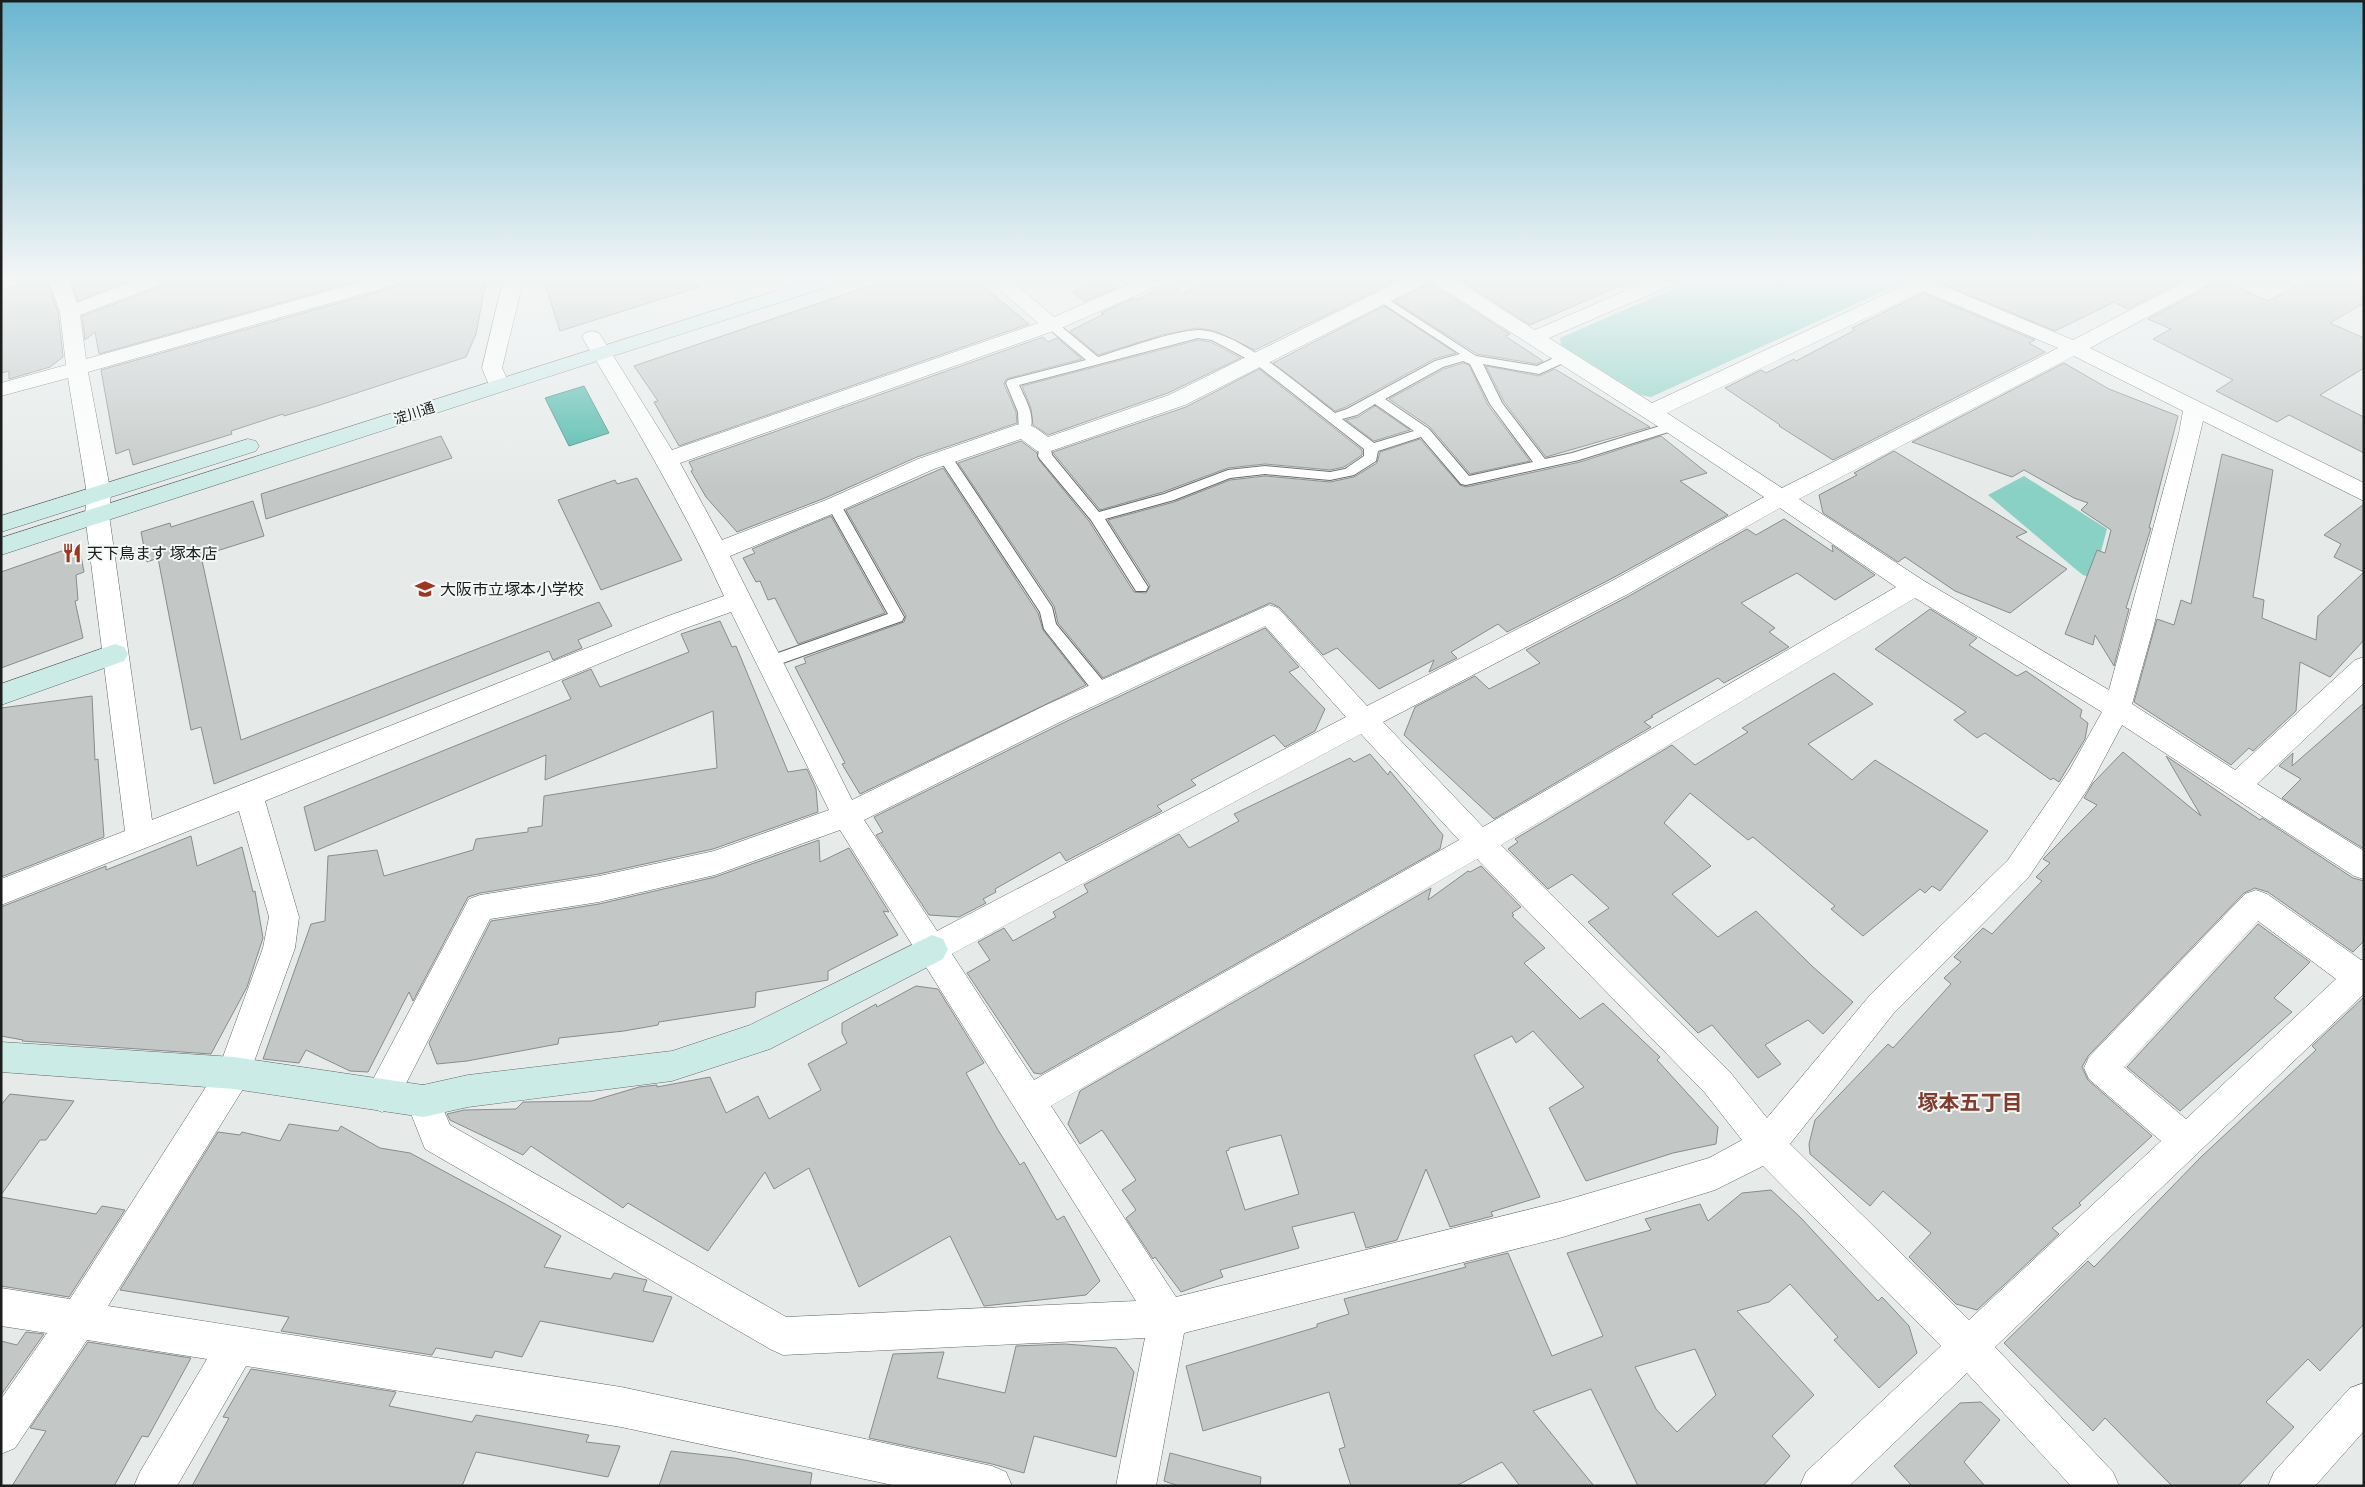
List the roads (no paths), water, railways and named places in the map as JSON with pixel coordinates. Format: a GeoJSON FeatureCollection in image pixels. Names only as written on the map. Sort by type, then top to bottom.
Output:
{"type":"FeatureCollection","features":[{"type":"Feature","properties":{"kind":"street"},"geometry":{"type":"LineString","coordinates":[[75,350],[98,505],[115,654],[140,838]]}},
{"type":"Feature","properties":{"kind":"street"},"geometry":{"type":"LineString","coordinates":[[1,390],[140,350]]}},
{"type":"Feature","properties":{"kind":"street"},"geometry":{"type":"LineString","coordinates":[[496,376],[501,350]]}},
{"type":"Feature","properties":{"kind":"street","name":"淀川通"},"geometry":{"type":"LineString","coordinates":[[1,546],[98,505],[579,350]]}},
{"type":"Feature","properties":{"kind":"street"},"geometry":{"type":"LineString","coordinates":[[600,350],[667,460],[716,552],[846,816],[1168,1318],[1136,1486]]}},
{"type":"Feature","properties":{"kind":"street"},"geometry":{"type":"LineString","coordinates":[[667,460],[982,350]]}},
{"type":"Feature","properties":{"kind":"street"},"geometry":{"type":"LineString","coordinates":[[716,552],[834,505],[945,457],[1024,430],[1045,446],[1177,400],[1274,350]]}},
{"type":"Feature","properties":{"kind":"street"},"geometry":{"type":"LineString","coordinates":[[1555,350],[1783,497],[1915,587],[2117,708],[2364,867]]}},
{"type":"Feature","properties":{"kind":"street"},"geometry":{"type":"LineString","coordinates":[[1651,412],[1779,350]]}},
{"type":"Feature","properties":{"kind":"street"},"geometry":{"type":"LineString","coordinates":[[1,1057],[234,1073],[423,1101],[468,1091],[672,1066],[758,1038],[932,949],[1364,720],[1619,588],[1783,497],[2066,350]]}},
{"type":"Feature","properties":{"kind":"street"},"geometry":{"type":"LineString","coordinates":[[2080,350],[2364,493]]}},
{"type":"Feature","properties":{"kind":"street"},"geometry":{"type":"LineString","coordinates":[[423,1101],[437,1137],[783,1336],[1168,1318],[1563,1219],[1715,1173],[1767,1145],[1882,1004],[2018,869],[2079,779],[2117,708],[2140,629],[2190,433],[2194,409]]}},
{"type":"Feature","properties":{"kind":"street","name":"淀川通"},"geometry":{"type":"LineString","coordinates":[[1,524],[98,505]]}},
{"type":"Feature","properties":{"kind":"street"},"geometry":{"type":"LineString","coordinates":[[1028,1101],[1213,997],[1915,587]]}},
{"type":"Feature","properties":{"kind":"street"},"geometry":{"type":"LineString","coordinates":[[1,892],[249,795],[677,622],[738,600]]}},
{"type":"Feature","properties":{"kind":"street"},"geometry":{"type":"LineString","coordinates":[[382,1096],[480,908],[599,889],[715,863],[846,816],[1102,691],[1269,614],[1364,720],[1479,842],[1717,1082],[1767,1145],[1967,1345],[2099,1486]]}},
{"type":"Feature","properties":{"kind":"street"},"geometry":{"type":"LineString","coordinates":[[1,695],[115,654]]}},
{"type":"Feature","properties":{"kind":"street"},"geometry":{"type":"LineString","coordinates":[[2236,786],[2364,667]]}},
{"type":"Feature","properties":{"kind":"street"},"geometry":{"type":"LineString","coordinates":[[1,1434],[78,1320],[234,1073],[279,948],[284,917],[249,795]]}},
{"type":"Feature","properties":{"kind":"street"},"geometry":{"type":"LineString","coordinates":[[1820,1486],[1967,1345],[2361,975],[2256,903],[2100,1068],[2185,1140]]}},
{"type":"Feature","properties":{"kind":"street"},"geometry":{"type":"LineString","coordinates":[[1,1308],[620,1407],[992,1486]]}},
{"type":"Feature","properties":{"kind":"street"},"geometry":{"type":"LineString","coordinates":[[154,1486],[236,1347]]}},
{"type":"Feature","properties":{"kind":"street"},"geometry":{"type":"LineString","coordinates":[[2288,1486],[2364,1402]]}},
{"type":"Feature","properties":{"kind":"lane"},"geometry":{"type":"LineString","coordinates":[[1083,350],[1095,360]]}},
{"type":"Feature","properties":{"kind":"lane"},"geometry":{"type":"LineString","coordinates":[[1024,430],[1026,415],[1012,384],[1131,350]]}},
{"type":"Feature","properties":{"kind":"lane"},"geometry":{"type":"LineString","coordinates":[[1241,350],[1257,359],[1371,448],[1388,446],[1406,437],[1424,432]]}},
{"type":"Feature","properties":{"kind":"lane"},"geometry":{"type":"LineString","coordinates":[[1459,350],[1471,358],[1496,404],[1542,464]]}},
{"type":"Feature","properties":{"kind":"lane"},"geometry":{"type":"LineString","coordinates":[[1333,418],[1352,412],[1439,364],[1462,357],[1539,370],[1566,357]]}},
{"type":"Feature","properties":{"kind":"lane"},"geometry":{"type":"LineString","coordinates":[[1376,399],[1424,432],[1466,481],[1574,457],[1673,426]]}},
{"type":"Feature","properties":{"kind":"lane"},"geometry":{"type":"LineString","coordinates":[[1045,446],[1045,456],[1096,517],[1141,587]]}},
{"type":"Feature","properties":{"kind":"lane"},"geometry":{"type":"LineString","coordinates":[[1096,517],[1169,497],[1228,474],[1265,470],[1330,476],[1349,472],[1371,458],[1371,448]]}},
{"type":"Feature","properties":{"kind":"lane"},"geometry":{"type":"LineString","coordinates":[[945,457],[1036,597],[1048,611],[1048,625],[1102,691]]}},
{"type":"Feature","properties":{"kind":"lane"},"geometry":{"type":"LineString","coordinates":[[769,662],[897,617],[834,505]]}},
{"type":"Feature","properties":{"kind":"place","name":"天下鳥ます 塚本店"},"geometry":{"type":"Point","coordinates":[72,553]}},
{"type":"Feature","properties":{"kind":"place","name":"大阪市立塚本小学校"},"geometry":{"type":"Point","coordinates":[425,589]}},
{"type":"Feature","properties":{"kind":"district","name":"塚本五丁目"},"geometry":{"type":"Point","coordinates":[1970,1103]}}]}
